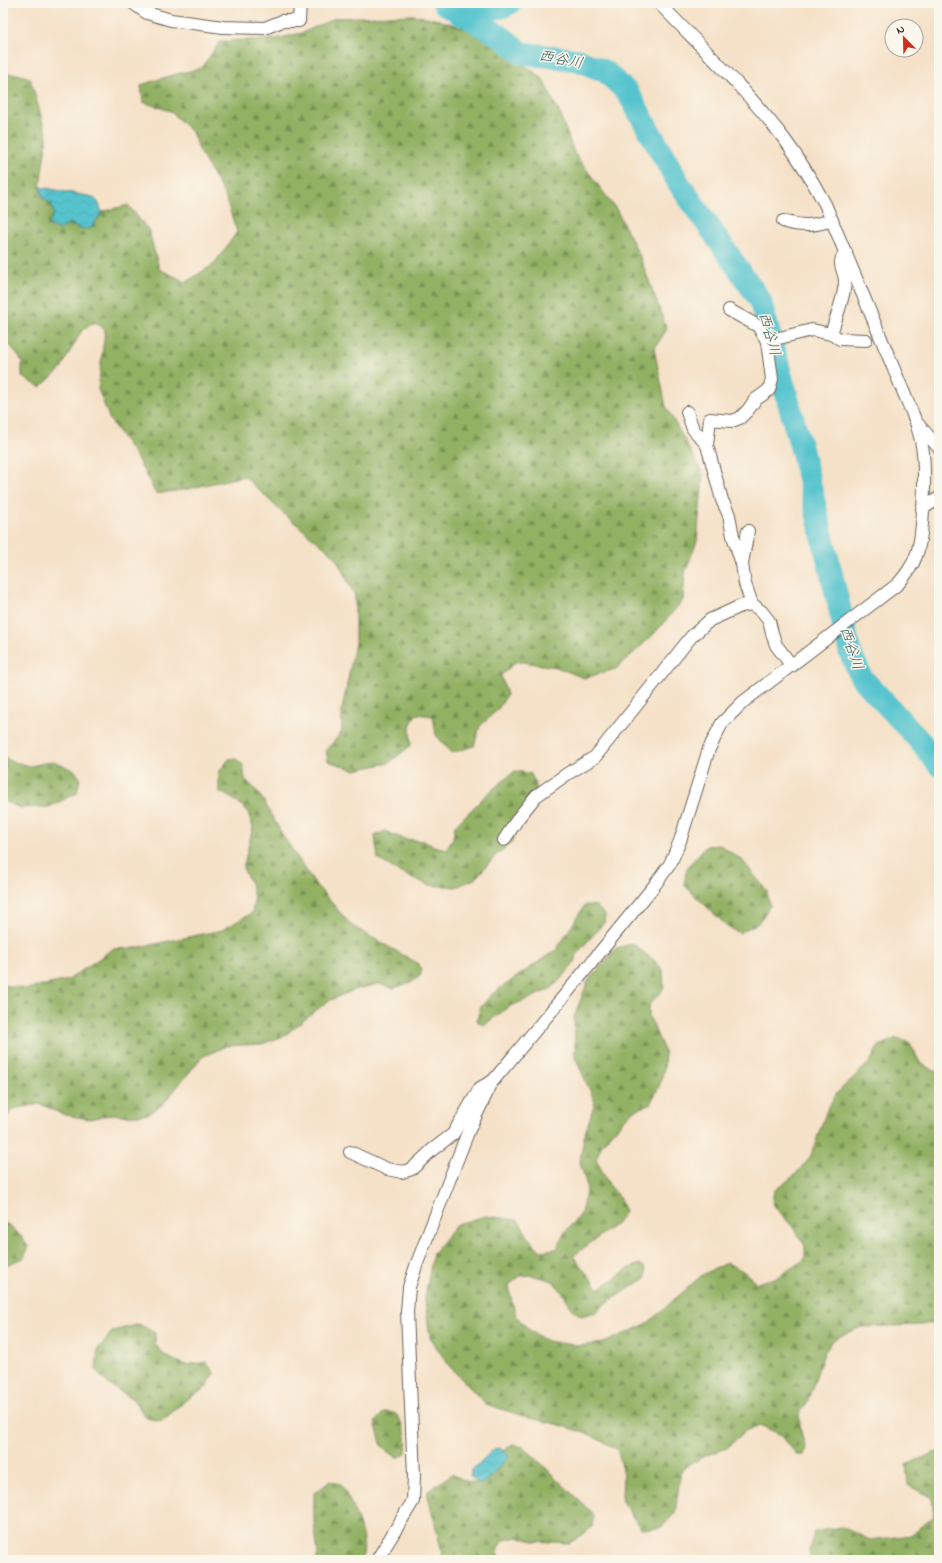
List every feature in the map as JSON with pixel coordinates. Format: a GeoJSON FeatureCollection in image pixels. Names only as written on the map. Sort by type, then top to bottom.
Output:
{"type":"FeatureCollection","features":[{"type":"Feature","properties":{"kind":"street"},"geometry":{"type":"LineString","coordinates":[[133,3],[147,13],[171,20],[223,26],[265,28],[282,21],[299,21],[300,3]]}},
{"type":"Feature","properties":{"kind":"street"},"geometry":{"type":"LineString","coordinates":[[377,1560],[413,1500],[414,1476],[407,1312],[410,1287],[417,1263],[465,1139],[492,1082],[579,978],[654,886],[670,864],[680,841],[709,749],[722,723],[743,702],[898,584],[910,570],[917,554],[924,482],[922,447],[916,422],[832,220],[809,175],[784,140],[751,100],[659,3]]}},
{"type":"Feature","properties":{"kind":"street"},"geometry":{"type":"LineString","coordinates":[[783,221],[797,225],[806,225],[832,220]]}},
{"type":"Feature","properties":{"kind":"street"},"geometry":{"type":"LineString","coordinates":[[831,334],[844,291],[845,280],[840,262],[846,252]]}},
{"type":"Feature","properties":{"kind":"street"},"geometry":{"type":"LineString","coordinates":[[729,310],[758,326],[763,333],[772,340]]}},
{"type":"Feature","properties":{"kind":"street"},"geometry":{"type":"LineString","coordinates":[[772,340],[812,330],[831,334],[840,339],[866,340]]}},
{"type":"Feature","properties":{"kind":"street"},"geometry":{"type":"LineString","coordinates":[[772,340],[772,379],[769,390],[755,400],[740,418],[732,421],[710,419],[707,446],[722,500],[729,515],[736,550],[742,564],[745,584],[752,604],[762,612],[769,621],[776,644],[792,666]]}},
{"type":"Feature","properties":{"kind":"street"},"geometry":{"type":"LineString","coordinates":[[687,412],[693,429],[707,446]]}},
{"type":"Feature","properties":{"kind":"street"},"geometry":{"type":"LineString","coordinates":[[916,422],[939,448]]}},
{"type":"Feature","properties":{"kind":"street"},"geometry":{"type":"LineString","coordinates":[[922,510],[939,498]]}},
{"type":"Feature","properties":{"kind":"street"},"geometry":{"type":"LineString","coordinates":[[742,564],[748,531]]}},
{"type":"Feature","properties":{"kind":"street"},"geometry":{"type":"LineString","coordinates":[[504,840],[519,817],[536,796],[567,774],[595,757],[691,637],[710,620],[741,606],[752,604]]}},
{"type":"Feature","properties":{"kind":"street"},"geometry":{"type":"LineString","coordinates":[[350,1152],[387,1169],[402,1172],[412,1169],[432,1150],[453,1134],[480,1088],[492,1082]]}},
{"type":"Feature","properties":{"kind":"green space"},"geometry":{"type":"Polygon","coordinates":[[[413,15],[439,20],[467,29],[515,58],[542,78],[560,114],[574,153],[616,209],[638,252],[667,329],[654,349],[666,406],[703,474],[697,541],[685,573],[683,600],[654,634],[616,669],[584,678],[556,667],[517,661],[501,675],[507,695],[498,709],[480,726],[474,746],[452,753],[436,735],[433,716],[416,714],[410,726],[411,745],[389,763],[355,770],[328,761],[326,750],[342,732],[342,710],[355,643],[355,596],[335,556],[284,514],[244,476],[188,489],[156,494],[137,458],[110,420],[98,389],[105,330],[96,322],[82,330],[60,370],[40,387],[22,377],[22,361],[11,346],[3,345],[3,74],[18,74],[30,78],[47,136],[40,187],[43,198],[51,203],[54,214],[48,223],[70,223],[79,228],[99,218],[102,212],[128,205],[149,231],[159,269],[186,282],[214,264],[237,232],[225,196],[200,152],[192,132],[170,111],[143,102],[141,85],[202,68],[220,41],[275,39],[302,33],[335,18],[413,15]]]}},
{"type":"Feature","properties":{"kind":"green space"},"geometry":{"type":"Polygon","coordinates":[[[3,755],[10,761],[31,766],[53,761],[75,771],[80,778],[77,793],[49,807],[21,808],[3,801],[3,755]]]}},
{"type":"Feature","properties":{"kind":"green space"},"geometry":{"type":"Polygon","coordinates":[[[236,758],[243,765],[245,779],[256,790],[265,803],[283,836],[316,885],[352,926],[417,963],[422,969],[420,976],[412,982],[394,988],[378,984],[354,990],[328,1001],[284,1036],[262,1044],[226,1046],[202,1057],[163,1104],[148,1114],[127,1116],[114,1114],[90,1119],[65,1115],[40,1104],[12,1109],[3,1125],[3,985],[26,989],[68,980],[113,949],[135,948],[222,930],[252,913],[254,899],[251,884],[243,868],[253,827],[247,810],[233,799],[219,791],[219,772],[229,759],[236,758]]]}},
{"type":"Feature","properties":{"kind":"green space"},"geometry":{"type":"Polygon","coordinates":[[[515,771],[530,773],[535,782],[537,791],[511,843],[495,856],[475,879],[456,887],[429,885],[401,873],[378,859],[375,836],[385,831],[404,839],[423,841],[446,849],[453,838],[455,826],[486,795],[515,771]]]}},
{"type":"Feature","properties":{"kind":"green space"},"geometry":{"type":"Polygon","coordinates":[[[720,845],[742,860],[767,891],[770,906],[758,923],[739,933],[727,926],[684,885],[687,868],[706,846],[720,845]]]}},
{"type":"Feature","properties":{"kind":"green space"},"geometry":{"type":"Polygon","coordinates":[[[585,905],[596,906],[605,915],[604,923],[580,950],[570,969],[552,988],[510,1006],[484,1025],[477,1021],[480,1008],[492,994],[557,949],[585,905]]]}},
{"type":"Feature","properties":{"kind":"green space"},"geometry":{"type":"Polygon","coordinates":[[[633,944],[656,962],[663,970],[664,987],[659,995],[649,1005],[649,1016],[665,1053],[664,1069],[659,1087],[650,1104],[631,1112],[602,1144],[596,1159],[608,1183],[619,1197],[625,1212],[616,1224],[573,1256],[599,1289],[628,1269],[640,1264],[646,1269],[646,1278],[607,1302],[596,1312],[581,1316],[573,1310],[563,1293],[553,1281],[531,1275],[520,1276],[509,1285],[516,1316],[532,1332],[547,1341],[580,1346],[604,1343],[648,1323],[702,1275],[727,1263],[743,1271],[757,1283],[778,1277],[805,1259],[805,1246],[795,1230],[772,1203],[774,1191],[795,1175],[810,1158],[828,1107],[837,1093],[869,1063],[879,1046],[897,1038],[910,1043],[920,1063],[936,1072],[939,1070],[939,1321],[921,1325],[861,1327],[834,1339],[824,1353],[807,1403],[799,1415],[801,1432],[806,1450],[804,1455],[797,1455],[781,1435],[760,1425],[745,1431],[727,1448],[704,1456],[681,1470],[675,1513],[661,1528],[641,1529],[622,1501],[623,1470],[617,1449],[590,1435],[564,1426],[526,1417],[486,1404],[450,1367],[430,1338],[425,1299],[433,1253],[457,1224],[486,1216],[518,1220],[531,1241],[541,1251],[557,1249],[564,1233],[581,1214],[587,1187],[580,1162],[584,1136],[595,1102],[575,1057],[574,1017],[588,981],[616,948],[633,944]]]}},
{"type":"Feature","properties":{"kind":"green space"},"geometry":{"type":"Polygon","coordinates":[[[3,1221],[21,1236],[28,1246],[24,1258],[3,1266],[3,1221]]]}},
{"type":"Feature","properties":{"kind":"green space"},"geometry":{"type":"Polygon","coordinates":[[[139,1324],[155,1333],[155,1344],[165,1356],[186,1365],[206,1362],[214,1373],[207,1387],[186,1400],[162,1421],[146,1418],[133,1399],[108,1384],[96,1371],[98,1349],[113,1331],[139,1324]]]}},
{"type":"Feature","properties":{"kind":"green space"},"geometry":{"type":"Polygon","coordinates":[[[384,1412],[395,1413],[405,1432],[407,1443],[406,1454],[397,1458],[382,1446],[375,1422],[384,1412]]]}},
{"type":"Feature","properties":{"kind":"green space"},"geometry":{"type":"Polygon","coordinates":[[[512,1444],[524,1447],[594,1515],[592,1527],[569,1543],[534,1541],[516,1537],[502,1541],[497,1551],[501,1560],[444,1560],[427,1492],[452,1474],[463,1480],[472,1482],[479,1483],[485,1481],[509,1456],[504,1451],[512,1444]]]}},
{"type":"Feature","properties":{"kind":"green space"},"geometry":{"type":"Polygon","coordinates":[[[939,1452],[939,1560],[810,1560],[814,1532],[842,1527],[870,1540],[912,1535],[934,1516],[932,1498],[908,1485],[906,1465],[933,1453],[939,1452]]]}},
{"type":"Feature","properties":{"kind":"green space"},"geometry":{"type":"Polygon","coordinates":[[[330,1481],[341,1484],[358,1521],[363,1542],[361,1560],[316,1560],[318,1554],[314,1522],[314,1494],[330,1481]]]}},
{"type":"Feature","properties":{"kind":"water"},"geometry":{"type":"Polygon","coordinates":[[[40,187],[93,197],[98,202],[102,212],[90,229],[79,228],[70,223],[59,230],[48,224],[54,214],[51,203],[43,198],[40,187]]]}},
{"type":"Feature","properties":{"kind":"water"},"geometry":{"type":"Polygon","coordinates":[[[500,1448],[509,1456],[486,1481],[480,1484],[470,1476],[471,1471],[494,1449],[500,1448]]]}},
{"type":"Feature","properties":{"kind":"waterway","name":"西谷川"},"geometry":{"type":"LineString","coordinates":[[444,3],[502,37],[522,53],[578,60],[606,72],[628,93],[678,182],[760,300],[801,447],[850,652],[861,677],[918,739],[939,765]]}},
{"type":"Feature","properties":{"kind":"waterway"},"geometry":{"type":"LineString","coordinates":[[460,14],[502,7],[510,3]]}}]}
